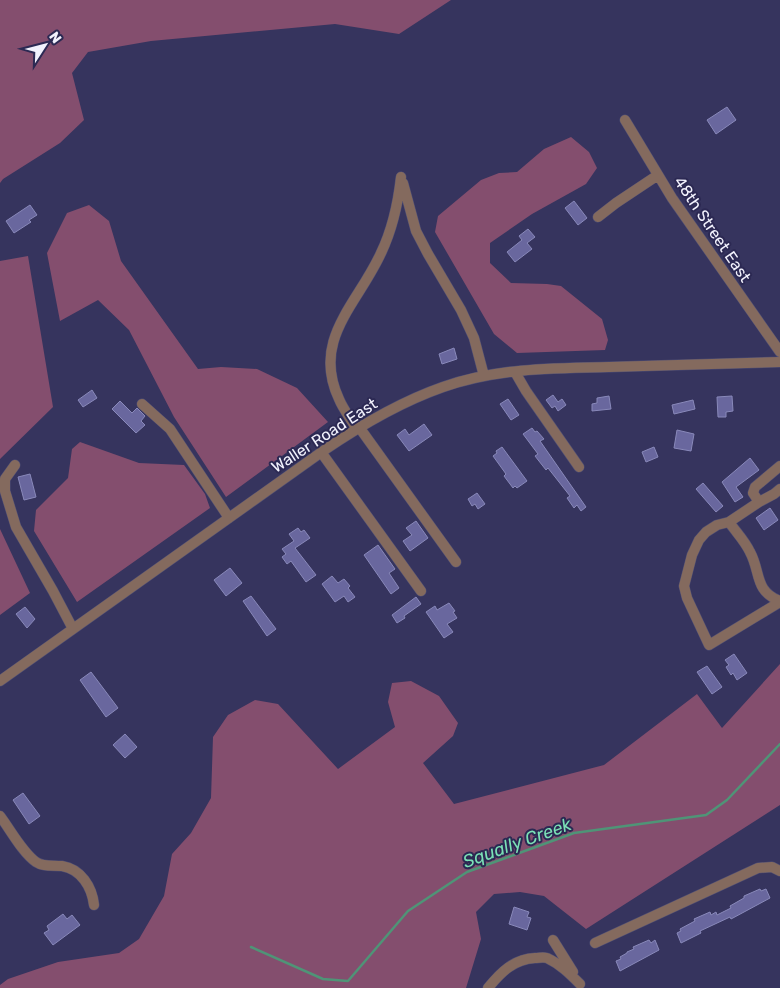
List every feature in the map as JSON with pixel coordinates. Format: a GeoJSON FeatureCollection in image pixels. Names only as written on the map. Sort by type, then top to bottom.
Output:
{"type":"FeatureCollection","features":[{"type":"Feature","properties":{"kind":"street","name":"48th Street East"},"geometry":{"type":"LineString","coordinates":[[625,120],[695,231],[780,352]]}},
{"type":"Feature","properties":{"kind":"street"},"geometry":{"type":"LineString","coordinates":[[598,217],[658,175]]}},
{"type":"Feature","properties":{"kind":"street"},"geometry":{"type":"LineString","coordinates":[[456,562],[339,400],[333,383],[330,364],[331,349],[335,335],[381,254],[396,215],[401,176],[416,231],[461,310],[474,338],[484,376]]}},
{"type":"Feature","properties":{"kind":"street","name":"Waller Road East"},"geometry":{"type":"LineString","coordinates":[[0,681],[320,452],[358,427],[415,398],[444,386],[484,376],[544,369],[780,362]]}},
{"type":"Feature","properties":{"kind":"street"},"geometry":{"type":"LineString","coordinates":[[515,372],[526,391],[580,467]]}},
{"type":"Feature","properties":{"kind":"street"},"geometry":{"type":"LineString","coordinates":[[142,404],[170,429],[229,518]]}},
{"type":"Feature","properties":{"kind":"street"},"geometry":{"type":"LineString","coordinates":[[320,452],[421,591]]}},
{"type":"Feature","properties":{"kind":"street"},"geometry":{"type":"LineString","coordinates":[[15,465],[6,479],[5,491],[16,527],[73,629]]}},
{"type":"Feature","properties":{"kind":"street"},"geometry":{"type":"LineString","coordinates":[[759,502],[753,493],[755,487],[780,466]]}},
{"type":"Feature","properties":{"kind":"street"},"geometry":{"type":"LineString","coordinates":[[780,489],[729,522],[717,525],[699,540],[692,555],[684,586],[687,598],[709,645],[780,601]]}},
{"type":"Feature","properties":{"kind":"street"},"geometry":{"type":"LineString","coordinates":[[729,522],[751,553],[765,592],[770,597],[780,601]]}},
{"type":"Feature","properties":{"kind":"street"},"geometry":{"type":"LineString","coordinates":[[0,816],[35,862],[40,865],[62,866],[77,871],[87,884],[93,896],[94,905]]}},
{"type":"Feature","properties":{"kind":"street"},"geometry":{"type":"LineString","coordinates":[[595,943],[758,868],[772,867],[780,871]]}},
{"type":"Feature","properties":{"kind":"street"},"geometry":{"type":"LineString","coordinates":[[553,940],[582,986]]}},
{"type":"Feature","properties":{"kind":"street"},"geometry":{"type":"LineString","coordinates":[[488,988],[513,963],[529,958],[544,957],[562,967],[582,986]]}},
{"type":"Feature","properties":{"kind":"shaded area"},"geometry":{"type":"Polygon","coordinates":[[[0,0],[451,0],[399,34],[335,24],[151,41],[88,52],[72,73],[84,120],[60,143],[3,179],[0,183],[0,0]]]}},
{"type":"Feature","properties":{"kind":"shaded area"},"geometry":{"type":"Polygon","coordinates":[[[571,137],[589,152],[597,168],[586,184],[532,214],[490,243],[490,263],[511,283],[561,286],[602,319],[608,340],[605,350],[517,353],[494,334],[435,232],[438,216],[481,180],[499,173],[517,172],[544,149],[571,137]]]}},
{"type":"Feature","properties":{"kind":"shaded area"},"geometry":{"type":"Polygon","coordinates":[[[89,205],[109,221],[121,261],[198,369],[221,367],[257,369],[297,388],[328,422],[226,497],[174,417],[129,330],[98,300],[60,321],[47,253],[67,213],[89,205]]]}},
{"type":"Feature","properties":{"kind":"shaded area"},"geometry":{"type":"Polygon","coordinates":[[[28,256],[53,407],[0,459],[0,261],[28,256]]]}},
{"type":"Feature","properties":{"kind":"shaded area"},"geometry":{"type":"Polygon","coordinates":[[[80,442],[139,463],[184,465],[205,494],[210,508],[77,602],[34,531],[36,510],[68,478],[72,449],[80,442]]]}},
{"type":"Feature","properties":{"kind":"shaded area"},"geometry":{"type":"Polygon","coordinates":[[[0,529],[30,593],[0,615],[0,529]]]}},
{"type":"Feature","properties":{"kind":"shaded area"},"geometry":{"type":"Polygon","coordinates":[[[780,664],[780,805],[586,929],[544,896],[520,892],[494,894],[476,912],[481,939],[466,988],[0,988],[0,985],[8,979],[58,962],[119,953],[139,939],[164,896],[172,854],[191,833],[211,798],[213,737],[228,715],[255,700],[278,704],[338,769],[395,727],[388,702],[392,683],[411,681],[439,696],[458,723],[453,736],[423,763],[454,804],[604,765],[697,694],[722,728],[780,664]]]}},
{"type":"Feature","properties":{"kind":"building"},"geometry":{"type":"Polygon","coordinates":[[[727,107],[736,120],[716,134],[707,120],[727,107]]]}},
{"type":"Feature","properties":{"kind":"building"},"geometry":{"type":"Polygon","coordinates":[[[574,201],[587,218],[578,225],[565,208],[574,201]]]}},
{"type":"Feature","properties":{"kind":"building"},"geometry":{"type":"Polygon","coordinates":[[[30,205],[37,215],[29,220],[31,222],[14,233],[6,221],[30,205]]]}},
{"type":"Feature","properties":{"kind":"building"},"geometry":{"type":"Polygon","coordinates":[[[528,229],[535,237],[527,243],[532,249],[515,262],[507,252],[522,240],[519,236],[528,229]]]}},
{"type":"Feature","properties":{"kind":"building"},"geometry":{"type":"Polygon","coordinates":[[[454,348],[457,359],[442,364],[439,354],[454,348]]]}},
{"type":"Feature","properties":{"kind":"building"},"geometry":{"type":"Polygon","coordinates":[[[92,390],[97,398],[83,407],[78,400],[92,390]]]}},
{"type":"Feature","properties":{"kind":"building"},"geometry":{"type":"Polygon","coordinates":[[[553,395],[558,402],[562,399],[566,405],[558,411],[555,406],[552,408],[546,400],[553,395]]]}},
{"type":"Feature","properties":{"kind":"building"},"geometry":{"type":"Polygon","coordinates":[[[609,396],[611,409],[592,411],[592,404],[597,403],[597,398],[609,396]]]}},
{"type":"Feature","properties":{"kind":"building"},"geometry":{"type":"Polygon","coordinates":[[[732,396],[733,411],[726,412],[726,417],[718,417],[717,397],[732,396]]]}},
{"type":"Feature","properties":{"kind":"building"},"geometry":{"type":"Polygon","coordinates":[[[508,399],[519,415],[511,420],[500,404],[508,399]]]}},
{"type":"Feature","properties":{"kind":"building"},"geometry":{"type":"Polygon","coordinates":[[[693,400],[695,409],[674,414],[672,405],[693,400]]]}},
{"type":"Feature","properties":{"kind":"building"},"geometry":{"type":"Polygon","coordinates":[[[120,401],[132,413],[137,408],[145,416],[141,421],[145,425],[136,433],[112,409],[120,401]]]}},
{"type":"Feature","properties":{"kind":"building"},"geometry":{"type":"Polygon","coordinates":[[[424,424],[432,435],[409,451],[397,435],[405,429],[409,435],[424,424]]]}},
{"type":"Feature","properties":{"kind":"building"},"geometry":{"type":"Polygon","coordinates":[[[532,428],[544,439],[540,441],[586,507],[581,511],[577,505],[574,508],[567,498],[570,496],[548,468],[546,470],[535,456],[538,454],[523,434],[532,428]]]}},
{"type":"Feature","properties":{"kind":"building"},"geometry":{"type":"Polygon","coordinates":[[[677,430],[694,434],[691,451],[674,448],[677,430]]]}},
{"type":"Feature","properties":{"kind":"building"},"geometry":{"type":"Polygon","coordinates":[[[502,447],[527,481],[517,488],[515,486],[513,488],[504,476],[506,474],[493,456],[502,447]]]}},
{"type":"Feature","properties":{"kind":"building"},"geometry":{"type":"Polygon","coordinates":[[[654,447],[658,457],[646,462],[642,452],[654,447]]]}},
{"type":"Feature","properties":{"kind":"building"},"geometry":{"type":"Polygon","coordinates":[[[750,458],[759,470],[736,487],[743,497],[735,502],[722,482],[750,458]]]}},
{"type":"Feature","properties":{"kind":"building"},"geometry":{"type":"Polygon","coordinates":[[[30,474],[36,497],[24,500],[18,477],[30,474]]]}},
{"type":"Feature","properties":{"kind":"building"},"geometry":{"type":"Polygon","coordinates":[[[703,483],[723,506],[716,512],[696,489],[703,483]]]}},
{"type":"Feature","properties":{"kind":"building"},"geometry":{"type":"Polygon","coordinates":[[[477,493],[485,504],[478,509],[475,504],[472,506],[468,499],[477,493]]]}},
{"type":"Feature","properties":{"kind":"building"},"geometry":{"type":"Polygon","coordinates":[[[770,508],[778,520],[764,530],[756,518],[770,508]]]}},
{"type":"Feature","properties":{"kind":"building"},"geometry":{"type":"Polygon","coordinates":[[[416,521],[428,538],[410,551],[403,541],[412,535],[406,528],[416,521]]]}},
{"type":"Feature","properties":{"kind":"building"},"geometry":{"type":"Polygon","coordinates":[[[298,528],[301,532],[304,530],[310,538],[295,548],[316,575],[306,582],[291,561],[287,564],[282,557],[286,554],[282,549],[294,541],[289,534],[298,528]]]}},
{"type":"Feature","properties":{"kind":"building"},"geometry":{"type":"Polygon","coordinates":[[[378,545],[395,569],[389,573],[399,588],[391,594],[364,555],[378,545]]]}},
{"type":"Feature","properties":{"kind":"building"},"geometry":{"type":"Polygon","coordinates":[[[230,568],[242,583],[226,596],[214,580],[230,568]]]}},
{"type":"Feature","properties":{"kind":"building"},"geometry":{"type":"Polygon","coordinates":[[[332,576],[338,583],[344,579],[355,597],[348,602],[344,596],[335,602],[322,584],[332,576]]]}},
{"type":"Feature","properties":{"kind":"building"},"geometry":{"type":"Polygon","coordinates":[[[251,596],[276,629],[267,636],[243,601],[251,596]]]}},
{"type":"Feature","properties":{"kind":"building"},"geometry":{"type":"Polygon","coordinates":[[[416,597],[421,604],[397,623],[392,615],[416,597]]]}},
{"type":"Feature","properties":{"kind":"building"},"geometry":{"type":"Polygon","coordinates":[[[449,603],[455,611],[453,612],[457,618],[447,624],[453,632],[444,638],[426,612],[435,606],[437,610],[449,603]]]}},
{"type":"Feature","properties":{"kind":"building"},"geometry":{"type":"Polygon","coordinates":[[[25,607],[35,619],[27,628],[16,614],[25,607]]]}},
{"type":"Feature","properties":{"kind":"building"},"geometry":{"type":"Polygon","coordinates":[[[734,654],[747,673],[737,680],[726,667],[729,665],[725,660],[734,654]]]}},
{"type":"Feature","properties":{"kind":"building"},"geometry":{"type":"Polygon","coordinates":[[[707,666],[722,687],[712,694],[697,672],[707,666]]]}},
{"type":"Feature","properties":{"kind":"building"},"geometry":{"type":"Polygon","coordinates":[[[91,672],[118,708],[106,717],[80,680],[91,672]]]}},
{"type":"Feature","properties":{"kind":"building"},"geometry":{"type":"Polygon","coordinates":[[[125,734],[137,747],[125,758],[113,745],[125,734]]]}},
{"type":"Feature","properties":{"kind":"building"},"geometry":{"type":"Polygon","coordinates":[[[23,793],[40,816],[29,824],[13,800],[23,793]]]}},
{"type":"Feature","properties":{"kind":"building"},"geometry":{"type":"Polygon","coordinates":[[[760,889],[761,891],[766,889],[770,898],[731,919],[730,917],[700,931],[701,933],[681,943],[677,933],[681,931],[680,929],[695,921],[694,919],[710,912],[711,915],[716,912],[717,915],[731,908],[730,906],[744,898],[744,896],[760,889]]]}},
{"type":"Feature","properties":{"kind":"building"},"geometry":{"type":"Polygon","coordinates":[[[514,907],[529,912],[527,917],[531,918],[527,930],[509,924],[514,907]]]}},
{"type":"Feature","properties":{"kind":"building"},"geometry":{"type":"Polygon","coordinates":[[[63,914],[67,919],[72,915],[80,925],[53,945],[44,933],[49,930],[47,926],[63,914]]]}},
{"type":"Feature","properties":{"kind":"building"},"geometry":{"type":"Polygon","coordinates":[[[649,940],[651,943],[655,940],[659,950],[620,971],[616,961],[634,949],[633,947],[649,940]]]}},
{"type":"Feature","properties":{"kind":"waterway","name":"Squally Creek"},"geometry":{"type":"LineString","coordinates":[[251,947],[323,979],[348,981],[408,911],[467,872],[574,833],[706,815],[727,800],[780,744]]}}]}
